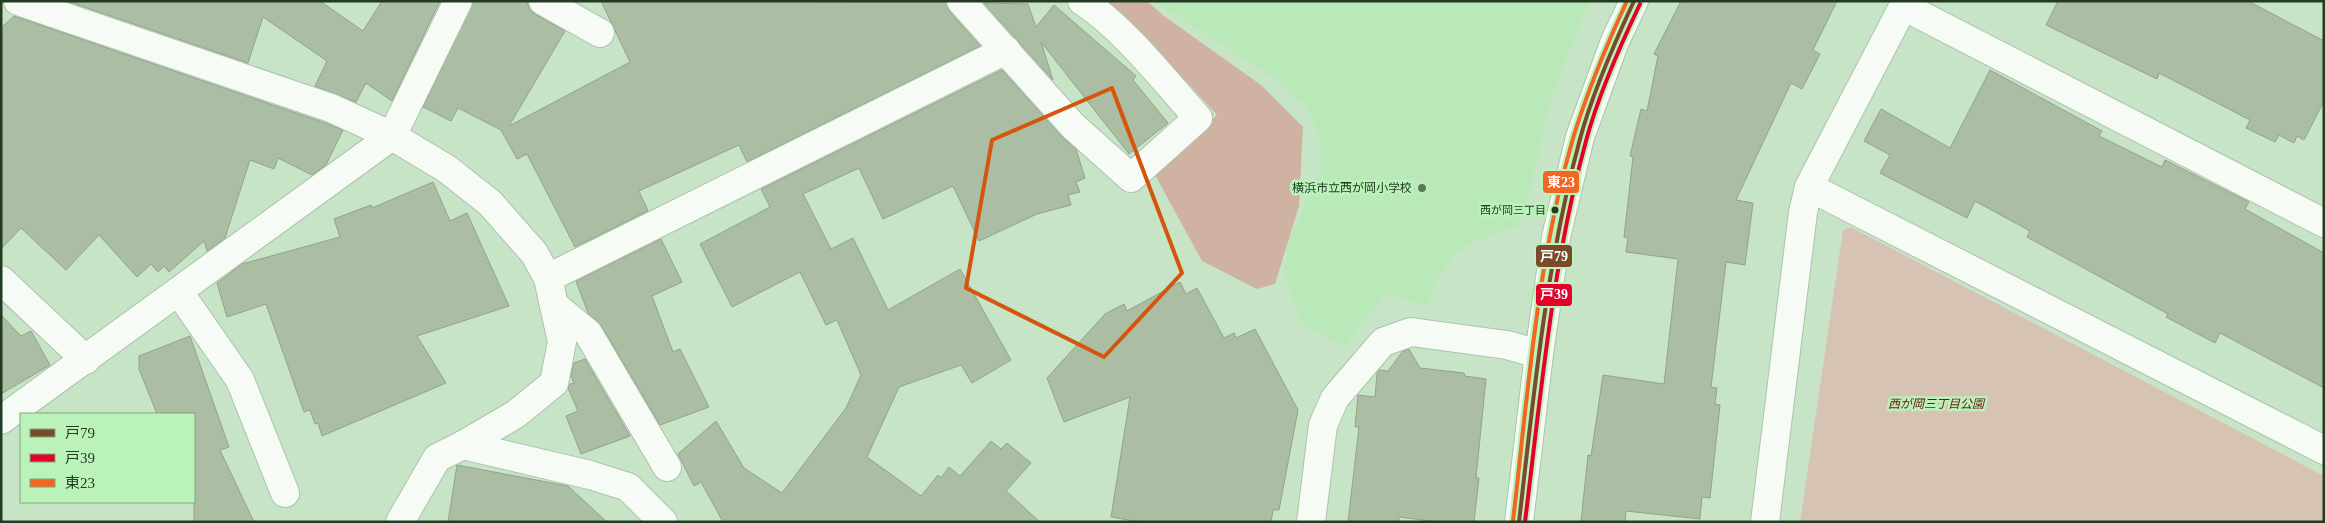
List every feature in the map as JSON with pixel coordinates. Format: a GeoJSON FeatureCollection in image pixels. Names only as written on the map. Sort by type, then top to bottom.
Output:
{"type":"FeatureCollection","features":[{"type":"Feature","properties":{"kind":"street"},"geometry":{"type":"LineString","coordinates":[[18,1],[331,108],[392,136],[447,169],[490,202],[534,254],[548,278],[562,342],[554,382],[516,414],[438,458],[400,522]]}},
{"type":"Feature","properties":{"kind":"street"},"geometry":{"type":"LineString","coordinates":[[1,420],[392,136],[458,1]]}},
{"type":"Feature","properties":{"kind":"street"},"geometry":{"type":"LineString","coordinates":[[543,1],[600,33]]}},
{"type":"Feature","properties":{"kind":"street"},"geometry":{"type":"LineString","coordinates":[[961,1],[1072,126],[1131,178],[1198,118],[1121,34],[1094,9],[1082,1]]}},
{"type":"Feature","properties":{"kind":"street"},"geometry":{"type":"LineString","coordinates":[[1520,522],[1539,354],[1556,237],[1580,137],[1615,41],[1634,1]]}},
{"type":"Feature","properties":{"kind":"street"},"geometry":{"type":"LineString","coordinates":[[1765,522],[1803,212],[1809,187],[1905,4],[2324,223]]}},
{"type":"Feature","properties":{"kind":"street"},"geometry":{"type":"LineString","coordinates":[[548,278],[1006,50]]}},
{"type":"Feature","properties":{"kind":"street"},"geometry":{"type":"LineString","coordinates":[[1809,187],[2324,450]]}},
{"type":"Feature","properties":{"kind":"street"},"geometry":{"type":"LineString","coordinates":[[1,280],[86,360]]}},
{"type":"Feature","properties":{"kind":"street"},"geometry":{"type":"LineString","coordinates":[[179,292],[240,380],[284,493]]}},
{"type":"Feature","properties":{"kind":"street"},"geometry":{"type":"LineString","coordinates":[[554,305],[588,333],[667,467]]}},
{"type":"Feature","properties":{"kind":"street"},"geometry":{"type":"LineString","coordinates":[[1311,522],[1323,425],[1335,398],[1383,342],[1411,332],[1507,345],[1539,354]]}},
{"type":"Feature","properties":{"kind":"street"},"geometry":{"type":"LineString","coordinates":[[463,445],[590,475],[628,487],[663,522]]}},
{"type":"Feature","properties":{"kind":"highlighted area"},"geometry":{"type":"Polygon","coordinates":[[[1112,88],[1182,273],[1104,357],[966,288],[992,140],[1112,88]]]}},
{"type":"Feature","properties":{"kind":"shaded area"},"geometry":{"type":"Polygon","coordinates":[[[1102,1],[1147,1],[1164,16],[1261,85],[1303,127],[1299,206],[1275,284],[1257,289],[1202,261],[1155,175],[1217,115],[1160,53],[1102,1]]]}},
{"type":"Feature","properties":{"kind":"shaded area","name":"横浜市立西が岡小学校"},"geometry":{"type":"Polygon","coordinates":[[[1153,1],[1590,1],[1550,101],[1527,203],[1519,226],[1469,244],[1453,256],[1437,280],[1428,306],[1385,294],[1344,347],[1302,323],[1284,278],[1288,241],[1320,174],[1320,142],[1308,108],[1275,79],[1153,1]]]}},
{"type":"Feature","properties":{"kind":"green space","name":"西が岡三丁目公園"},"geometry":{"type":"Polygon","coordinates":[[[1851,227],[2324,476],[2324,522],[1800,522],[1843,230],[1851,227]]]}},
{"type":"Feature","properties":{"kind":"building"},"geometry":{"type":"Polygon","coordinates":[[[67,1],[320,1],[363,31],[382,1],[440,1],[392,101],[366,83],[356,102],[315,86],[327,61],[263,17],[248,63],[67,1]]]}},
{"type":"Feature","properties":{"kind":"building"},"geometry":{"type":"Polygon","coordinates":[[[473,1],[527,1],[529,9],[535,14],[565,31],[509,126],[630,62],[601,1],[946,2],[949,11],[980,46],[747,162],[739,145],[639,191],[648,211],[575,247],[527,154],[517,159],[501,130],[458,108],[451,121],[423,107],[473,1]]]}},
{"type":"Feature","properties":{"kind":"building"},"geometry":{"type":"Polygon","coordinates":[[[1681,1],[1837,1],[1813,50],[1820,54],[1802,89],[1791,83],[1736,200],[1753,203],[1745,265],[1726,262],[1711,387],[1717,388],[1715,404],[1720,405],[1710,498],[1702,497],[1700,519],[1626,511],[1625,522],[1581,522],[1588,455],[1591,456],[1603,375],[1664,384],[1678,259],[1626,252],[1628,238],[1624,237],[1633,157],[1630,156],[1641,109],[1647,111],[1658,56],[1654,54],[1681,1]]]}},
{"type":"Feature","properties":{"kind":"building"},"geometry":{"type":"Polygon","coordinates":[[[2058,1],[2248,1],[2324,41],[2324,101],[2304,140],[2297,136],[2294,143],[2279,135],[2275,142],[2246,128],[2250,120],[2159,73],[2157,79],[2046,25],[2058,1]]]}},
{"type":"Feature","properties":{"kind":"building"},"geometry":{"type":"Polygon","coordinates":[[[984,3],[1028,4],[1036,27],[1054,5],[1136,76],[1133,80],[1168,123],[1129,154],[1041,42],[1053,80],[984,3]]]}},
{"type":"Feature","properties":{"kind":"building"},"geometry":{"type":"Polygon","coordinates":[[[14,16],[343,130],[326,165],[312,175],[278,158],[274,169],[250,160],[225,238],[207,251],[204,241],[169,272],[164,266],[158,272],[151,264],[137,277],[99,235],[66,270],[21,228],[1,249],[1,28],[14,16]]]}},
{"type":"Feature","properties":{"kind":"building"},"geometry":{"type":"Polygon","coordinates":[[[1002,70],[1061,136],[1076,149],[1085,178],[1076,182],[1080,192],[1068,195],[1071,205],[1037,214],[979,241],[953,186],[883,219],[859,168],[803,194],[831,249],[853,238],[888,310],[960,269],[1011,360],[972,383],[961,365],[899,387],[867,457],[921,496],[938,475],[941,478],[949,467],[960,476],[991,441],[1001,449],[1007,443],[1031,463],[1006,491],[1040,522],[723,522],[701,482],[694,486],[678,454],[716,421],[744,468],[782,493],[846,408],[861,375],[837,320],[826,325],[800,272],[732,307],[700,244],[770,207],[761,189],[1002,70]]]}},
{"type":"Feature","properties":{"kind":"building"},"geometry":{"type":"Polygon","coordinates":[[[1990,70],[2102,131],[2099,136],[2162,167],[2165,160],[2249,202],[2245,209],[2324,253],[2324,388],[2220,333],[2215,343],[2166,317],[2168,314],[2027,237],[2030,231],[1975,201],[1967,218],[1880,173],[1890,155],[1864,141],[1881,109],[1950,148],[1990,70]]]}},
{"type":"Feature","properties":{"kind":"building"},"geometry":{"type":"Polygon","coordinates":[[[433,182],[450,221],[467,213],[509,306],[417,336],[446,383],[322,436],[318,423],[315,424],[310,410],[304,412],[266,304],[227,317],[217,283],[242,264],[340,237],[334,219],[371,205],[372,208],[433,182]]]}},
{"type":"Feature","properties":{"kind":"building"},"geometry":{"type":"Polygon","coordinates":[[[661,239],[682,282],[652,296],[673,352],[680,349],[709,407],[660,425],[601,325],[588,313],[576,281],[661,239]]]}},
{"type":"Feature","properties":{"kind":"building"},"geometry":{"type":"Polygon","coordinates":[[[1180,282],[1186,294],[1197,288],[1224,338],[1234,333],[1236,338],[1255,329],[1298,410],[1279,510],[1273,510],[1271,522],[1140,522],[1111,517],[1130,397],[1064,422],[1047,378],[1105,314],[1124,304],[1127,311],[1180,282]]]}},
{"type":"Feature","properties":{"kind":"building"},"geometry":{"type":"Polygon","coordinates":[[[1,315],[21,336],[31,331],[50,365],[1,394],[1,315]]]}},
{"type":"Feature","properties":{"kind":"building"},"geometry":{"type":"Polygon","coordinates":[[[190,336],[229,447],[220,450],[254,522],[194,522],[195,413],[157,413],[139,369],[139,356],[190,336]]]}},
{"type":"Feature","properties":{"kind":"building"},"geometry":{"type":"Polygon","coordinates":[[[1409,349],[1420,368],[1464,373],[1465,376],[1486,379],[1476,478],[1479,478],[1474,522],[1438,522],[1399,517],[1399,522],[1348,522],[1359,427],[1355,427],[1358,395],[1375,397],[1377,373],[1379,370],[1388,371],[1403,351],[1409,349]]]}},
{"type":"Feature","properties":{"kind":"building"},"geometry":{"type":"Polygon","coordinates":[[[585,359],[630,436],[581,454],[566,416],[578,411],[568,388],[570,384],[574,383],[571,376],[574,363],[585,359]]]}},
{"type":"Feature","properties":{"kind":"building"},"geometry":{"type":"Polygon","coordinates":[[[457,465],[568,486],[607,522],[448,522],[457,465]]]}},
{"type":"Feature","properties":{"kind":"transit line","name":"東23"},"geometry":{"type":"LineString","coordinates":[[1513,521],[1535,327],[1542,278],[1561,182],[1585,101],[1627,1]]}},
{"type":"Feature","properties":{"kind":"transit line","name":"戸79"},"geometry":{"type":"LineString","coordinates":[[1519,522],[1542,329],[1568,186],[1580,139],[1597,87],[1634,1]]}},
{"type":"Feature","properties":{"kind":"transit line","name":"戸39"},"geometry":{"type":"LineString","coordinates":[[1525,522],[1542,378],[1556,282],[1574,188],[1586,141],[1603,89],[1640,4]]}},
{"type":"Feature","properties":{"kind":"place","name":"横浜市立西が岡小学校"},"geometry":{"type":"Point","coordinates":[1422,188]}},
{"type":"Feature","properties":{"kind":"place","name":"西が岡三丁目"},"geometry":{"type":"Point","coordinates":[1555,210]}}]}
